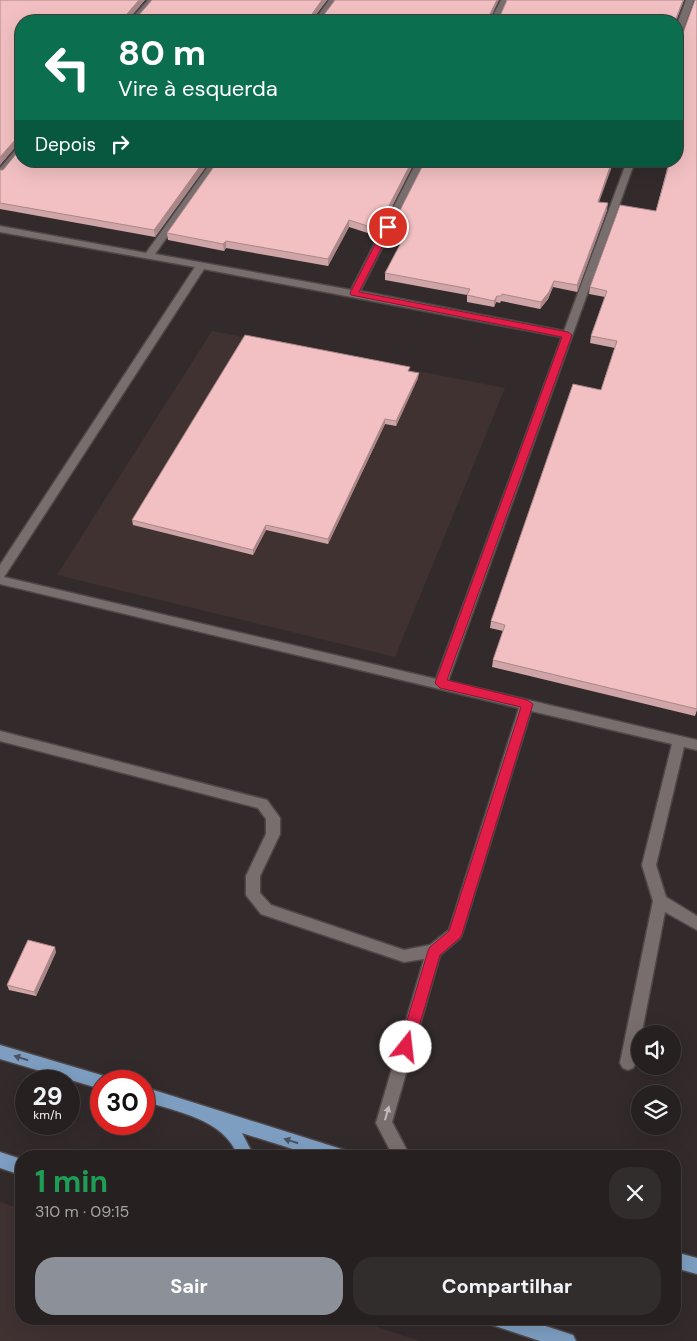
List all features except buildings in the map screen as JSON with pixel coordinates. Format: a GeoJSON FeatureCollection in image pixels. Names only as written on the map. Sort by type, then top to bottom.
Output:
{"type":"FeatureCollection","features":[{"type":"Feature","properties":{"kind":"main road"},"geometry":{"type":"LineString","coordinates":[[0,1052],[90,1079]]}},
{"type":"Feature","properties":{"kind":"main road"},"geometry":{"type":"LineString","coordinates":[[155,1097],[320,1150]]}},
{"type":"Feature","properties":{"kind":"main road"},"geometry":{"type":"LineString","coordinates":[[209,1114],[235,1134],[244,1150]]}},
{"type":"Feature","properties":{"kind":"main road"},"geometry":{"type":"LineString","coordinates":[[0,1160],[15,1165]]}},
{"type":"Feature","properties":{"kind":"main road"},"geometry":{"type":"LineString","coordinates":[[681,1262],[697,1266]]}},
{"type":"Feature","properties":{"kind":"main road"},"geometry":{"type":"LineString","coordinates":[[517,1325],[567,1341]]}},
{"type":"Feature","properties":{"kind":"street"},"geometry":{"type":"LineString","coordinates":[[138,15],[152,0]]}},
{"type":"Feature","properties":{"kind":"street"},"geometry":{"type":"LineString","coordinates":[[322,15],[333,0]]}},
{"type":"Feature","properties":{"kind":"street"},"geometry":{"type":"LineString","coordinates":[[497,15],[505,0]]}},
{"type":"Feature","properties":{"kind":"street"},"geometry":{"type":"LineString","coordinates":[[683,20],[690,0]]}},
{"type":"Feature","properties":{"kind":"street"},"geometry":{"type":"LineString","coordinates":[[0,173],[15,156]]}},
{"type":"Feature","properties":{"kind":"street"},"geometry":{"type":"LineString","coordinates":[[148,257],[213,167]]}},
{"type":"Feature","properties":{"kind":"street"},"geometry":{"type":"LineString","coordinates":[[354,293],[419,167]]}},
{"type":"Feature","properties":{"kind":"street"},"geometry":{"type":"LineString","coordinates":[[440,683],[629,167]]}},
{"type":"Feature","properties":{"kind":"street"},"geometry":{"type":"LineString","coordinates":[[0,228],[148,257],[354,293],[568,335]]}},
{"type":"Feature","properties":{"kind":"street"},"geometry":{"type":"LineString","coordinates":[[0,574],[201,266]]}},
{"type":"Feature","properties":{"kind":"street"},"geometry":{"type":"LineString","coordinates":[[0,580],[697,745]]}},
{"type":"Feature","properties":{"kind":"street"},"geometry":{"type":"LineString","coordinates":[[0,736],[262,804],[274,818],[273,834],[252,876],[253,896],[266,910],[404,956],[434,951],[455,934],[527,704]]}},
{"type":"Feature","properties":{"kind":"street"},"geometry":{"type":"LineString","coordinates":[[628,1063],[660,901],[649,865],[679,741]]}},
{"type":"Feature","properties":{"kind":"street"},"geometry":{"type":"LineString","coordinates":[[660,901],[697,924]]}},
{"type":"Feature","properties":{"kind":"street"},"geometry":{"type":"LineString","coordinates":[[399,1150],[384,1123],[434,951]]}},
{"type":"Feature","properties":{"kind":"shaded area"},"geometry":{"type":"Polygon","coordinates":[[[212,331],[505,388],[395,657],[57,575],[212,331]]]}},
{"type":"Feature","properties":{"kind":"shaded area"},"geometry":{"type":"Polygon","coordinates":[[[0,1202],[15,1207],[15,1325],[371,1325],[420,1341],[0,1341],[0,1202]]]}},
{"type":"Feature","properties":{"kind":"route"},"geometry":{"type":"LineString","coordinates":[[388,227],[354,293],[568,335],[440,683],[527,704],[455,934],[434,951],[406,1047]]}}]}
